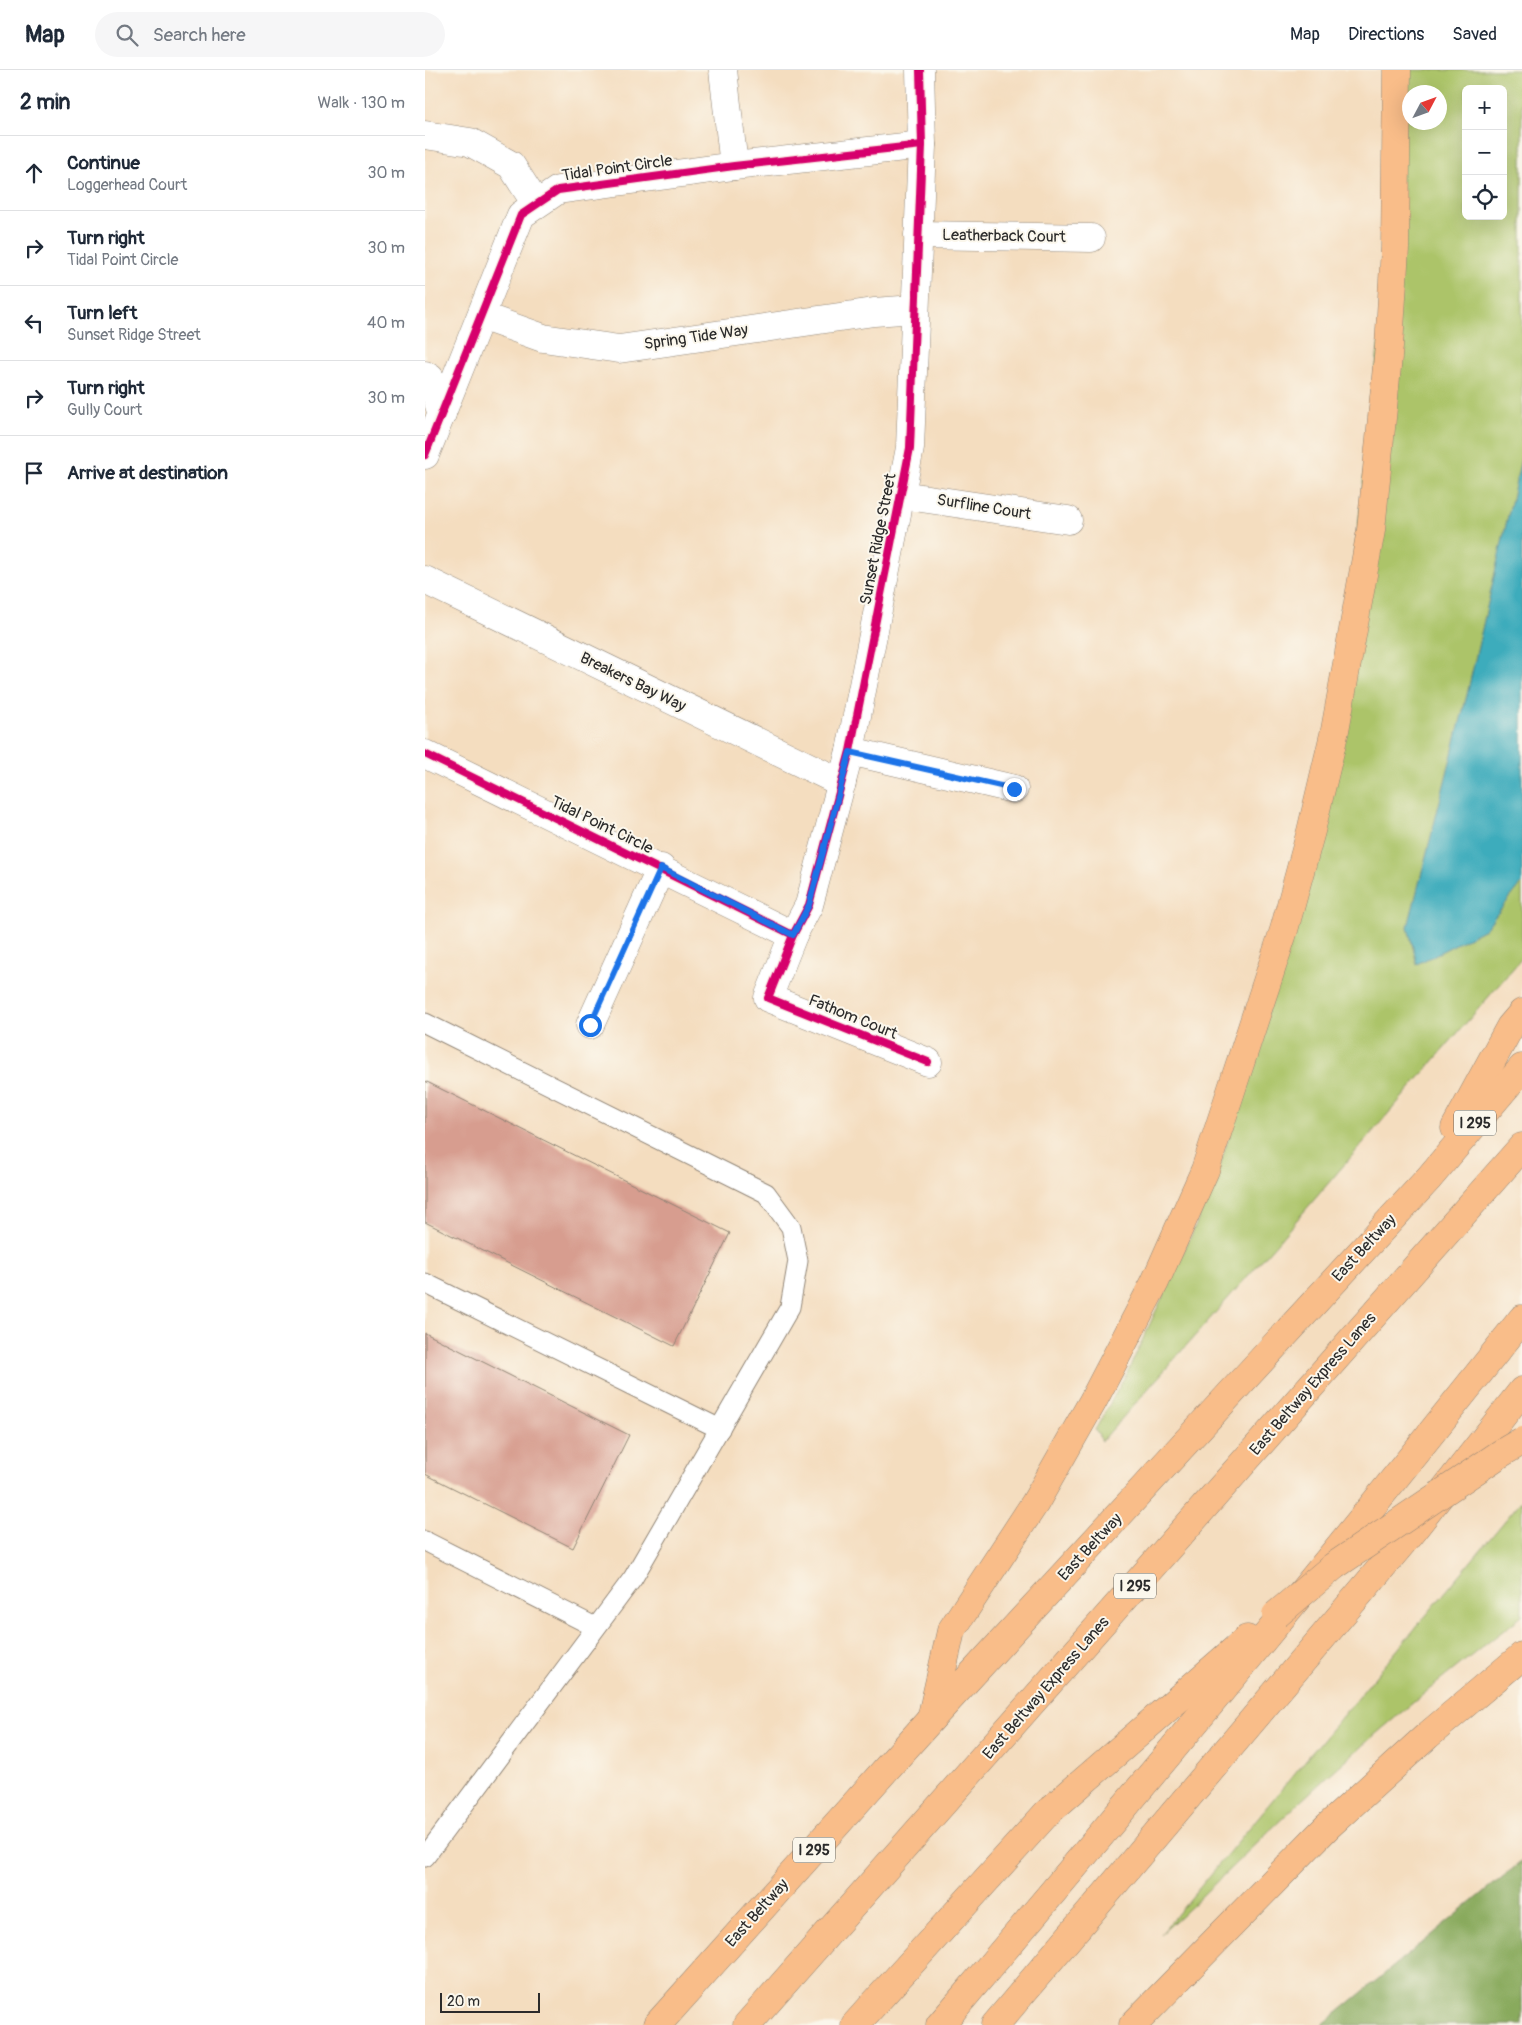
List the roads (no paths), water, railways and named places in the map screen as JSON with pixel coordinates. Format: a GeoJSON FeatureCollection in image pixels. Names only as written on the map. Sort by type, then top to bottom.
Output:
{"type":"FeatureCollection","features":[{"type":"Feature","properties":{"kind":"highway"},"geometry":{"type":"LineString","coordinates":[[931,1719],[951,1631],[1035,1503],[1093,1401],[1155,1282],[1197,1187],[1284,930],[1311,831],[1335,730],[1371,530],[1389,346],[1395,248],[1397,70]]}},
{"type":"Feature","properties":{"kind":"highway"},"geometry":{"type":"LineString","coordinates":[[1429,1178],[1510,1027],[1522,1013]]}},
{"type":"Feature","properties":{"kind":"highway","name":"East Beltway"},"geometry":{"type":"LineString","coordinates":[[657,2025],[931,1719],[1429,1178],[1522,1068]]}},
{"type":"Feature","properties":{"kind":"highway","name":"East Beltway Express Lanes"},"geometry":{"type":"LineString","coordinates":[[747,2025],[1522,1147]]}},
{"type":"Feature","properties":{"kind":"highway"},"geometry":{"type":"LineString","coordinates":[[939,2025],[1055,1890],[1397,1477],[1522,1319]]}},
{"type":"Feature","properties":{"kind":"highway"},"geometry":{"type":"LineString","coordinates":[[995,2025],[1409,1535],[1522,1391]]}},
{"type":"Feature","properties":{"kind":"highway"},"geometry":{"type":"LineString","coordinates":[[1409,1535],[1519,1442]]}},
{"type":"Feature","properties":{"kind":"highway"},"geometry":{"type":"LineString","coordinates":[[855,2025],[1047,1813],[1190,1686],[1334,1566],[1519,1442]]}},
{"type":"Feature","properties":{"kind":"highway"},"geometry":{"type":"LineString","coordinates":[[1133,2025],[1327,1827],[1427,1736],[1522,1656]]}},
{"type":"Feature","properties":{"kind":"street"},"geometry":{"type":"LineString","coordinates":[[723,70],[733,166]]}},
{"type":"Feature","properties":{"kind":"street","name":"Sunset Ridge Street"},"geometry":{"type":"LineString","coordinates":[[768,998],[793,935],[809,905],[850,752],[910,448],[921,146],[920,70]]}},
{"type":"Feature","properties":{"kind":"street"},"geometry":{"type":"LineString","coordinates":[[425,135],[470,142],[511,166],[537,204]]}},
{"type":"Feature","properties":{"kind":"street","name":"Tidal Point Circle"},"geometry":{"type":"LineString","coordinates":[[425,455],[433,415],[481,316],[521,215],[559,190],[733,166],[921,146]]}},
{"type":"Feature","properties":{"kind":"street","name":"Leatherback Court"},"geometry":{"type":"LineString","coordinates":[[918,234],[1091,238]]}},
{"type":"Feature","properties":{"kind":"street","name":"Spring Tide Way"},"geometry":{"type":"LineString","coordinates":[[481,316],[543,338],[619,349],[864,313],[915,309]]}},
{"type":"Feature","properties":{"kind":"street"},"geometry":{"type":"LineString","coordinates":[[425,376],[430,378],[433,415]]}},
{"type":"Feature","properties":{"kind":"street","name":"Surfline Court"},"geometry":{"type":"LineString","coordinates":[[901,495],[1068,520]]}},
{"type":"Feature","properties":{"kind":"street","name":"Breakers Bay Way"},"geometry":{"type":"LineString","coordinates":[[425,580],[841,782]]}},
{"type":"Feature","properties":{"kind":"street"},"geometry":{"type":"LineString","coordinates":[[850,752],[1014,789]]}},
{"type":"Feature","properties":{"kind":"street","name":"Tidal Point Circle"},"geometry":{"type":"LineString","coordinates":[[425,754],[661,868],[793,935]]}},
{"type":"Feature","properties":{"kind":"street"},"geometry":{"type":"LineString","coordinates":[[590,1025],[661,868]]}},
{"type":"Feature","properties":{"kind":"street","name":"Fathom Court"},"geometry":{"type":"LineString","coordinates":[[768,998],[928,1062]]}},
{"type":"Feature","properties":{"kind":"lane"},"geometry":{"type":"LineString","coordinates":[[425,1023],[766,1193],[791,1227],[798,1261],[790,1307],[633,1578],[425,1857]]}},
{"type":"Feature","properties":{"kind":"lane"},"geometry":{"type":"LineString","coordinates":[[425,1283],[720,1430]]}},
{"type":"Feature","properties":{"kind":"lane"},"geometry":{"type":"LineString","coordinates":[[425,1540],[595,1627]]}},
{"type":"Feature","properties":{"kind":"water"},"geometry":{"type":"Polygon","coordinates":[[[1522,455],[1522,883],[1485,929],[1417,964],[1408,927],[1467,695],[1522,455]]]}}]}
